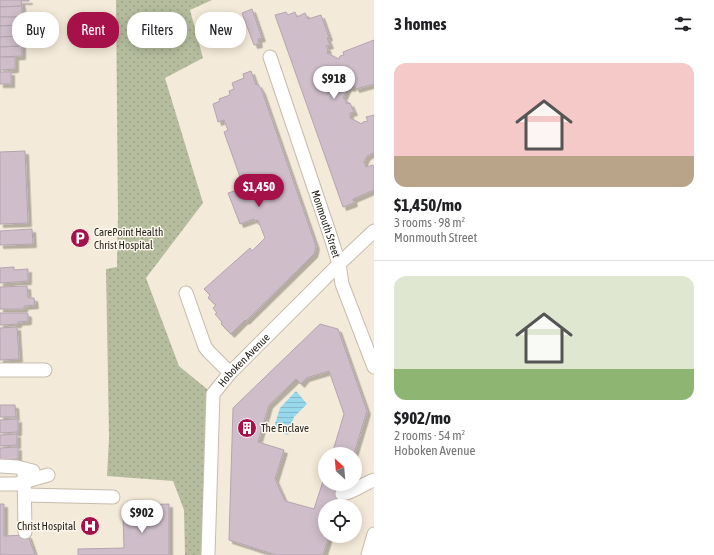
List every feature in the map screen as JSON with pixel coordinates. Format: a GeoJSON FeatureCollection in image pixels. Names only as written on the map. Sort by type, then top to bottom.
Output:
{"type":"FeatureCollection","features":[{"type":"Feature","properties":{"kind":"street","name":"Monmouth Street"},"geometry":{"type":"LineString","coordinates":[[270,57],[332,238],[339,264],[342,284],[374,367]]}},
{"type":"Feature","properties":{"kind":"street","name":"Hoboken Avenue"},"geometry":{"type":"LineString","coordinates":[[208,555],[213,394],[230,373],[374,231]]}},
{"type":"Feature","properties":{"kind":"street"},"geometry":{"type":"LineString","coordinates":[[186,293],[206,347],[230,373]]}},
{"type":"Feature","properties":{"kind":"street"},"geometry":{"type":"LineString","coordinates":[[0,370],[45,370]]}},
{"type":"Feature","properties":{"kind":"street"},"geometry":{"type":"LineString","coordinates":[[0,466],[24,468],[48,475],[24,488]]}},
{"type":"Feature","properties":{"kind":"street"},"geometry":{"type":"LineString","coordinates":[[24,468],[25,532]]}},
{"type":"Feature","properties":{"kind":"street"},"geometry":{"type":"LineString","coordinates":[[342,494],[350,493],[356,488],[374,480]]}},
{"type":"Feature","properties":{"kind":"street"},"geometry":{"type":"LineString","coordinates":[[0,484],[16,484],[24,488],[113,497]]}},
{"type":"Feature","properties":{"kind":"street"},"geometry":{"type":"LineString","coordinates":[[368,555],[374,534]]}},
{"type":"Feature","properties":{"kind":"green space"},"geometry":{"type":"Polygon","coordinates":[[[116,0],[212,0],[190,10],[195,28],[195,48],[200,48],[203,58],[165,78],[203,203],[146,278],[179,366],[213,394],[208,555],[185,555],[184,510],[173,481],[107,476],[109,438],[106,269],[117,267],[116,48],[119,48],[119,12],[116,12],[116,0]]]}},
{"type":"Feature","properties":{"kind":"water"},"geometry":{"type":"Polygon","coordinates":[[[296,391],[307,404],[294,417],[288,435],[273,430],[280,408],[296,391]]]}},
{"type":"Feature","properties":{"kind":"building"},"geometry":{"type":"Polygon","coordinates":[[[0,0],[29,1],[21,1],[22,6],[0,7],[0,0]]]}},
{"type":"Feature","properties":{"kind":"building"},"geometry":{"type":"Polygon","coordinates":[[[22,6],[22,12],[12,12],[12,17],[0,17],[0,7],[22,6]]]}},
{"type":"Feature","properties":{"kind":"building"},"geometry":{"type":"Polygon","coordinates":[[[252,9],[262,38],[258,39],[259,44],[254,45],[246,24],[246,12],[244,12],[252,9]]]}},
{"type":"Feature","properties":{"kind":"building"},"geometry":{"type":"Polygon","coordinates":[[[286,12],[288,15],[295,12],[297,17],[305,13],[308,19],[321,15],[329,37],[327,38],[330,45],[326,46],[328,50],[327,53],[339,59],[340,56],[344,55],[343,52],[374,40],[374,84],[356,89],[355,86],[351,88],[348,87],[343,98],[347,104],[350,103],[354,112],[350,113],[350,118],[362,124],[363,122],[368,121],[366,117],[374,115],[374,156],[373,153],[367,156],[364,162],[366,167],[373,165],[374,190],[353,199],[354,203],[343,207],[275,15],[286,12]]]}},
{"type":"Feature","properties":{"kind":"building"},"geometry":{"type":"Polygon","coordinates":[[[0,17],[12,17],[12,25],[0,26],[0,17]]]}},
{"type":"Feature","properties":{"kind":"building"},"geometry":{"type":"Polygon","coordinates":[[[12,25],[12,36],[0,37],[0,26],[12,25]]]}},
{"type":"Feature","properties":{"kind":"building"},"geometry":{"type":"Polygon","coordinates":[[[12,36],[12,46],[0,47],[0,37],[12,36]]]}},
{"type":"Feature","properties":{"kind":"building"},"geometry":{"type":"Polygon","coordinates":[[[0,47],[22,48],[22,56],[0,57],[0,47]]]}},
{"type":"Feature","properties":{"kind":"building"},"geometry":{"type":"Polygon","coordinates":[[[0,57],[15,57],[15,69],[1,70],[0,72],[0,57]]]}},
{"type":"Feature","properties":{"kind":"building"},"geometry":{"type":"Polygon","coordinates":[[[251,71],[256,85],[258,84],[262,91],[316,246],[314,254],[231,334],[221,324],[222,322],[215,314],[217,313],[213,308],[216,305],[208,298],[210,295],[204,289],[250,248],[252,251],[265,238],[258,220],[255,221],[254,219],[240,224],[228,193],[244,188],[224,132],[228,130],[224,120],[218,122],[213,104],[220,101],[219,99],[230,95],[229,91],[234,89],[232,83],[244,78],[243,74],[251,71]]]}},
{"type":"Feature","properties":{"kind":"building"},"geometry":{"type":"Polygon","coordinates":[[[0,72],[11,72],[11,84],[0,84],[0,72]]]}},
{"type":"Feature","properties":{"kind":"building"},"geometry":{"type":"Polygon","coordinates":[[[25,151],[28,223],[0,224],[0,152],[25,151]]]}},
{"type":"Feature","properties":{"kind":"building"},"geometry":{"type":"Polygon","coordinates":[[[32,229],[33,244],[0,245],[0,231],[32,229]]]}},
{"type":"Feature","properties":{"kind":"building"},"geometry":{"type":"Polygon","coordinates":[[[14,267],[14,270],[28,269],[28,281],[0,283],[0,268],[14,267]]]}},
{"type":"Feature","properties":{"kind":"building"},"geometry":{"type":"Polygon","coordinates":[[[27,286],[28,298],[34,298],[35,305],[24,306],[24,309],[0,309],[0,287],[27,286]]]}},
{"type":"Feature","properties":{"kind":"building"},"geometry":{"type":"Polygon","coordinates":[[[0,313],[26,313],[28,314],[28,321],[18,322],[18,324],[0,325],[0,313]]]}},
{"type":"Feature","properties":{"kind":"building","name":"The Enclave"},"geometry":{"type":"Polygon","coordinates":[[[320,324],[338,329],[367,411],[356,447],[334,447],[344,414],[329,371],[306,378],[301,384],[296,379],[269,405],[258,442],[284,450],[275,479],[285,501],[314,509],[320,491],[343,491],[340,499],[318,499],[318,543],[327,543],[323,555],[276,555],[229,540],[233,408],[320,324]]]}},
{"type":"Feature","properties":{"kind":"building"},"geometry":{"type":"Polygon","coordinates":[[[17,327],[19,359],[0,360],[0,328],[17,327]]]}},
{"type":"Feature","properties":{"kind":"building"},"geometry":{"type":"Polygon","coordinates":[[[0,405],[15,405],[16,417],[0,417],[0,405]]]}},
{"type":"Feature","properties":{"kind":"building"},"geometry":{"type":"Polygon","coordinates":[[[18,419],[18,432],[0,433],[0,420],[18,419]]]}},
{"type":"Feature","properties":{"kind":"building"},"geometry":{"type":"Polygon","coordinates":[[[17,434],[17,445],[0,446],[0,435],[17,434]]]}},
{"type":"Feature","properties":{"kind":"building"},"geometry":{"type":"Polygon","coordinates":[[[18,447],[18,459],[0,460],[0,448],[18,447]]]}},
{"type":"Feature","properties":{"kind":"building"},"geometry":{"type":"Polygon","coordinates":[[[0,504],[4,504],[4,536],[28,535],[35,555],[0,555],[0,504]]]}},
{"type":"Feature","properties":{"kind":"building"},"geometry":{"type":"Polygon","coordinates":[[[169,504],[169,555],[78,555],[78,549],[124,548],[123,517],[137,516],[137,505],[169,504]]]}},
{"type":"Feature","properties":{"kind":"place","name":"CarePoint Health Christ Hospital"},"geometry":{"type":"Point","coordinates":[80,238]}},
{"type":"Feature","properties":{"kind":"place","name":"The Enclave"},"geometry":{"type":"Point","coordinates":[247,428]}},
{"type":"Feature","properties":{"kind":"place","name":"Christ Hospital"},"geometry":{"type":"Point","coordinates":[90,526]}}]}
